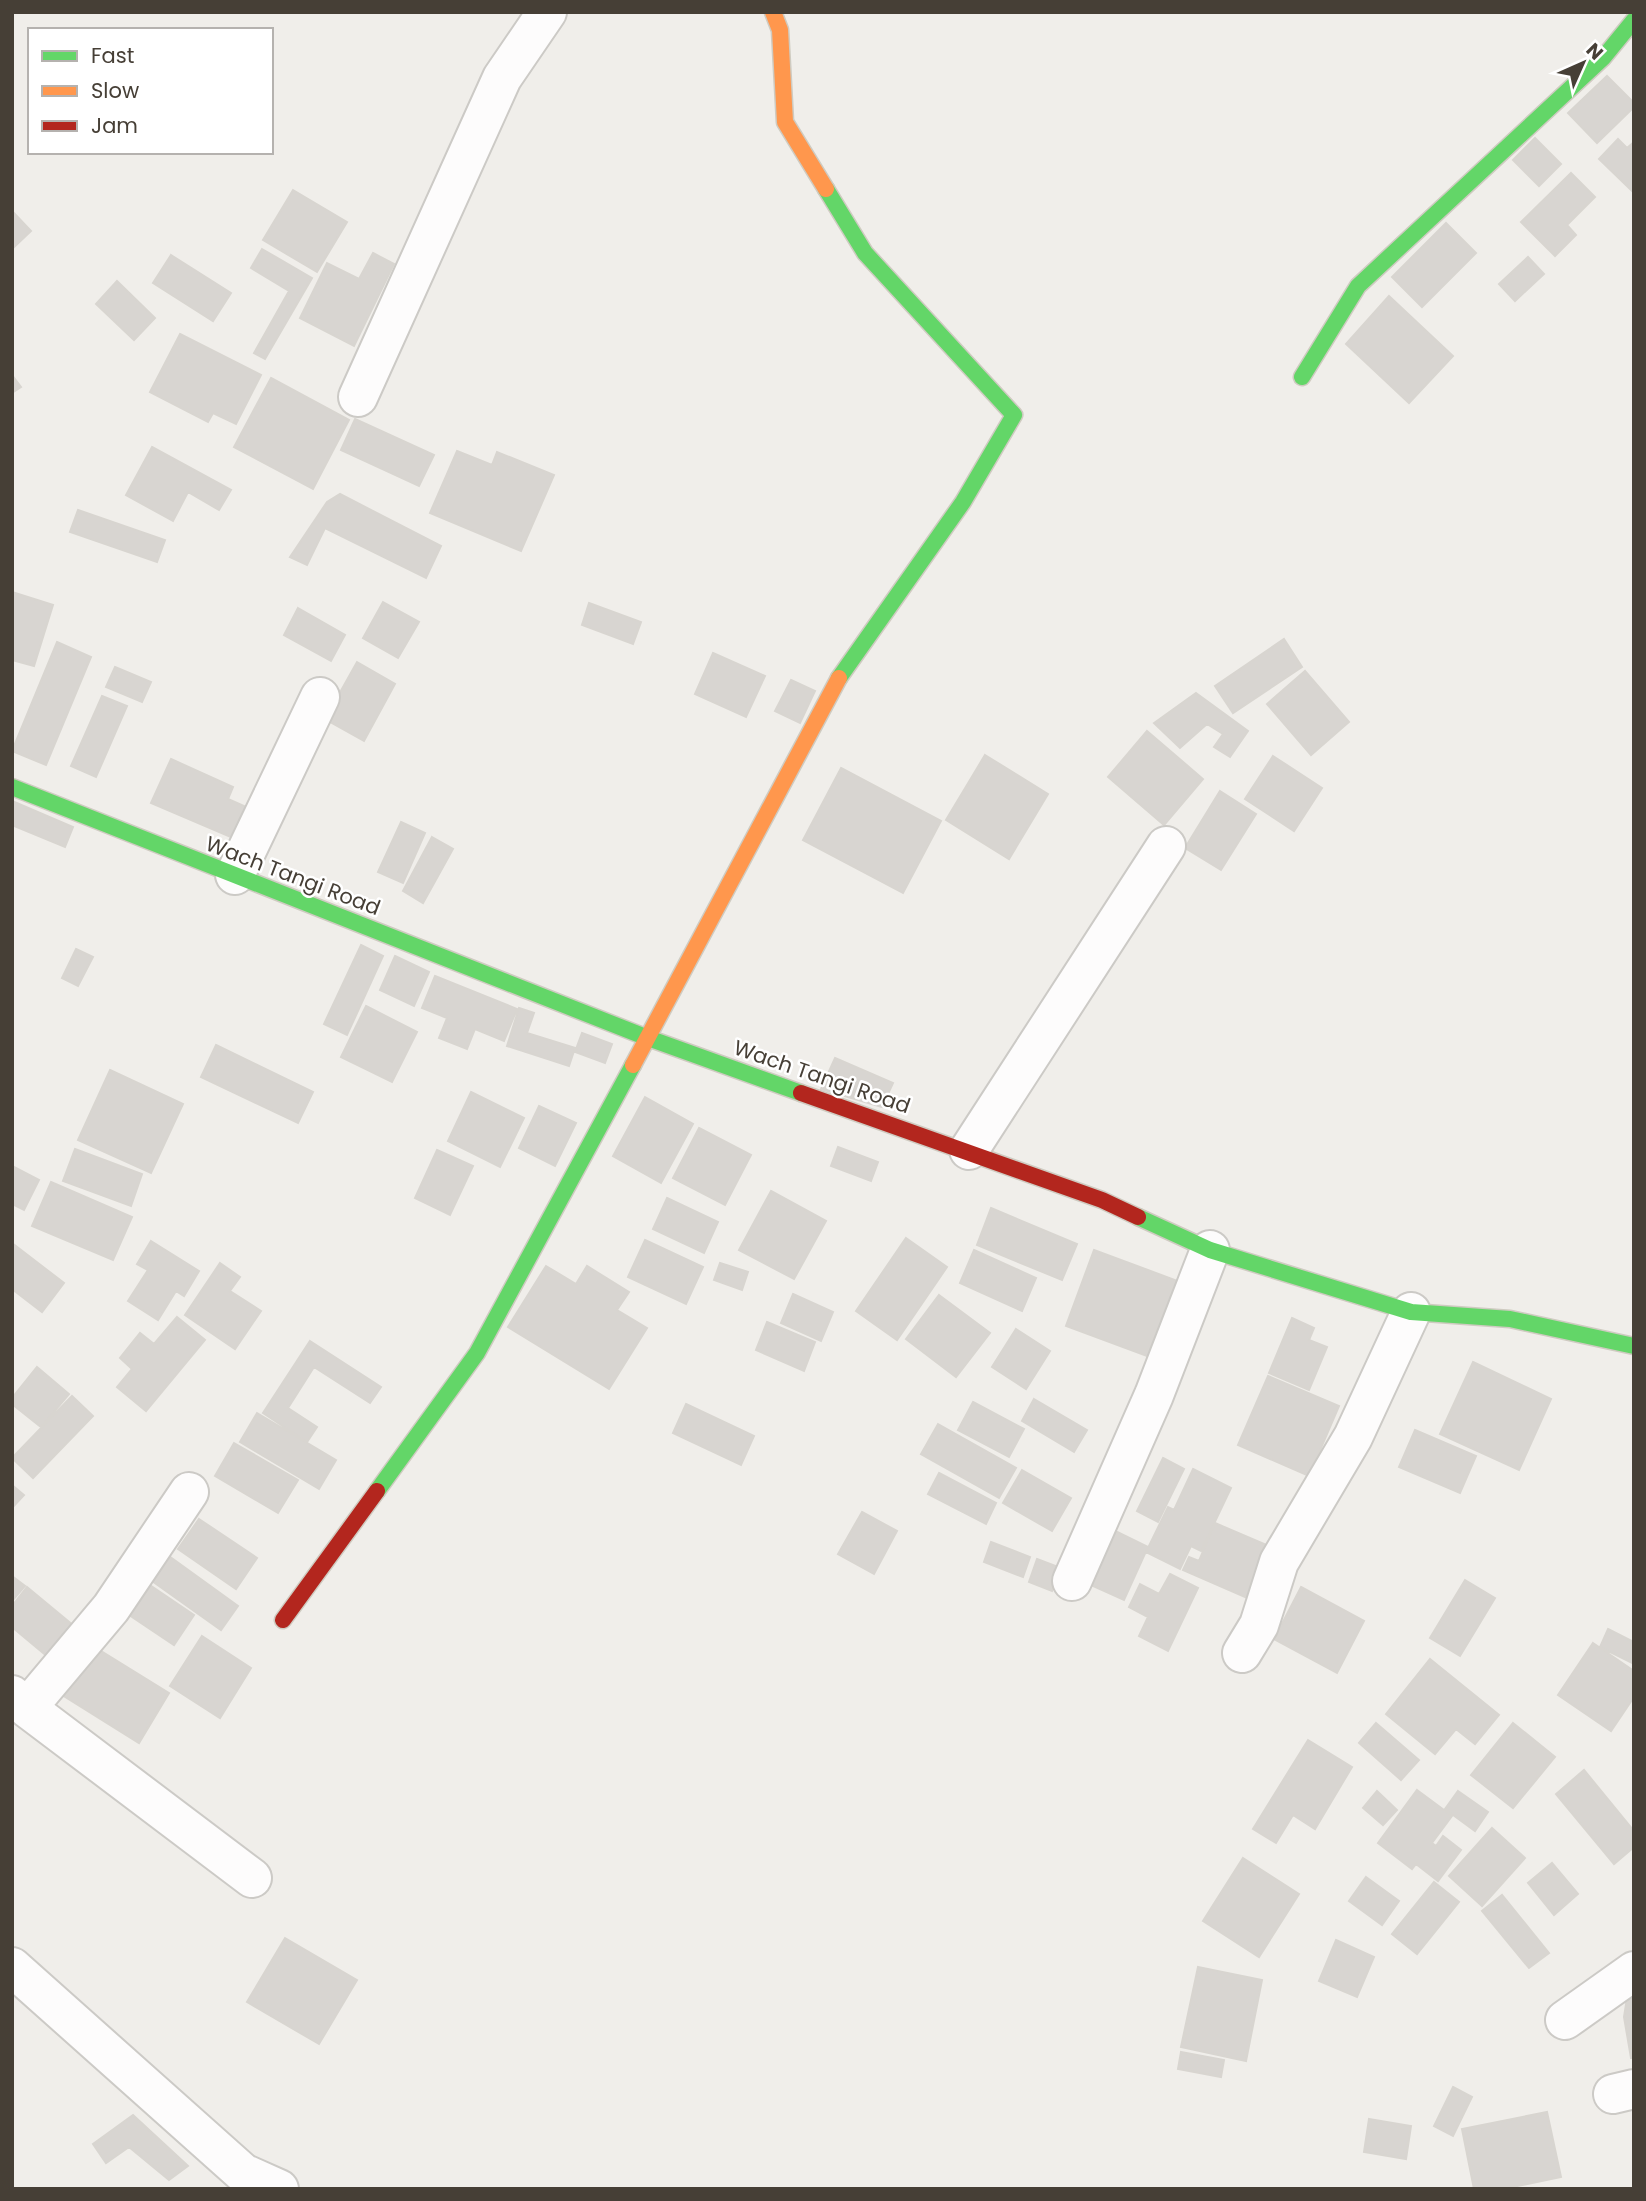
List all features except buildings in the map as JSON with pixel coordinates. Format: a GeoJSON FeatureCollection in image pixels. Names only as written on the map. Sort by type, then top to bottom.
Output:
{"type":"FeatureCollection","features":[{"type":"Feature","properties":{"kind":"street"},"geometry":{"type":"LineString","coordinates":[[358,397],[502,78],[547,12]]}},
{"type":"Feature","properties":{"kind":"street"},"geometry":{"type":"LineString","coordinates":[[283,1620],[477,1353],[844,668],[963,502],[1014,415],[865,253],[785,122],[780,30],[774,12]]}},
{"type":"Feature","properties":{"kind":"street"},"geometry":{"type":"LineString","coordinates":[[1302,377],[1358,286],[1603,58],[1634,20]]}},
{"type":"Feature","properties":{"kind":"street"},"geometry":{"type":"LineString","coordinates":[[234,875],[320,697]]}},
{"type":"Feature","properties":{"kind":"street","name":"Wach Tangi Road"},"geometry":{"type":"LineString","coordinates":[[12,788],[648,1038],[969,1150],[1102,1200],[1210,1250],[1411,1312],[1510,1319],[1634,1346]]}},
{"type":"Feature","properties":{"kind":"street"},"geometry":{"type":"LineString","coordinates":[[969,1150],[1166,846]]}},
{"type":"Feature","properties":{"kind":"street"},"geometry":{"type":"LineString","coordinates":[[1072,1581],[1154,1395],[1210,1250]]}},
{"type":"Feature","properties":{"kind":"street"},"geometry":{"type":"LineString","coordinates":[[1242,1653],[1259,1625],[1279,1562],[1353,1437],[1411,1312]]}},
{"type":"Feature","properties":{"kind":"street"},"geometry":{"type":"LineString","coordinates":[[189,1492],[111,1608],[20,1702],[252,1878]]}},
{"type":"Feature","properties":{"kind":"street"},"geometry":{"type":"LineString","coordinates":[[12,1967],[243,2173],[279,2189]]}},
{"type":"Feature","properties":{"kind":"street"},"geometry":{"type":"LineString","coordinates":[[1565,2020],[1634,1971]]}},
{"type":"Feature","properties":{"kind":"traffic: fast"},"geometry":{"type":"LineString","coordinates":[[1302,377],[1358,286],[1603,58],[1634,20]]}},
{"type":"Feature","properties":{"kind":"traffic: fast"},"geometry":{"type":"LineString","coordinates":[[826,189],[865,253],[1014,415],[963,502],[839,678]]}},
{"type":"Feature","properties":{"kind":"traffic: fast"},"geometry":{"type":"LineString","coordinates":[[12,787],[648,1038],[801,1093]]}},
{"type":"Feature","properties":{"kind":"traffic: fast"},"geometry":{"type":"LineString","coordinates":[[377,1491],[477,1353],[633,1065]]}},
{"type":"Feature","properties":{"kind":"traffic: fast"},"geometry":{"type":"LineString","coordinates":[[1138,1217],[1210,1250],[1411,1312],[1510,1319],[1634,1346]]}},
{"type":"Feature","properties":{"kind":"traffic: slow"},"geometry":{"type":"LineString","coordinates":[[773,12],[780,30],[785,122],[826,189]]}},
{"type":"Feature","properties":{"kind":"traffic: slow"},"geometry":{"type":"LineString","coordinates":[[633,1065],[839,678]]}},
{"type":"Feature","properties":{"kind":"traffic: jam"},"geometry":{"type":"LineString","coordinates":[[801,1093],[1102,1200],[1138,1217]]}},
{"type":"Feature","properties":{"kind":"traffic: jam"},"geometry":{"type":"LineString","coordinates":[[283,1620],[377,1491]]}}]}
